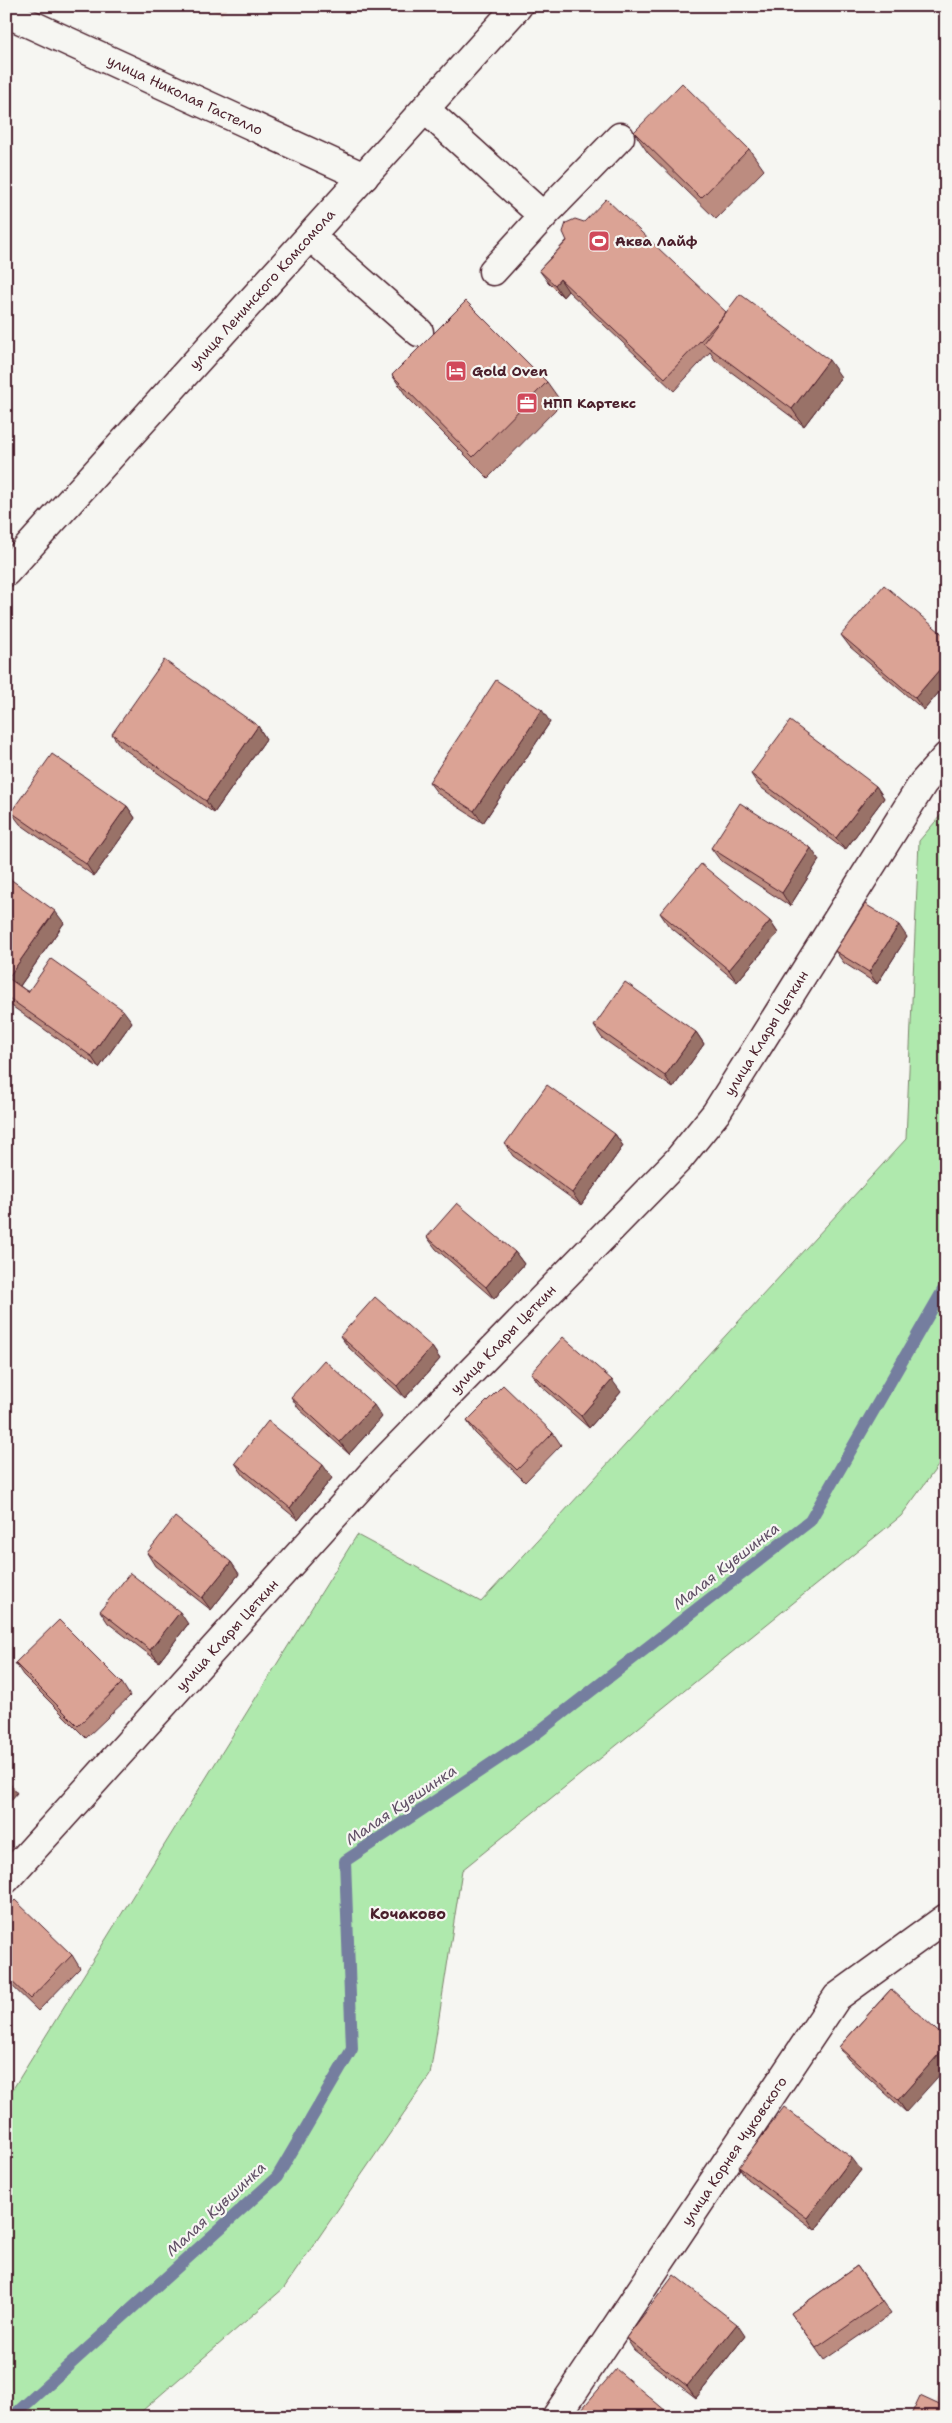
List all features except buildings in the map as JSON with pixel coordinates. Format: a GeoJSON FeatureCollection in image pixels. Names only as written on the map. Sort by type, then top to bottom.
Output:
{"type":"FeatureCollection","features":[{"type":"Feature","properties":{"kind":"street","name":"улица Ленинского Комсомола"},"geometry":{"type":"LineString","coordinates":[[6,572],[518,6]]}},
{"type":"Feature","properties":{"kind":"street","name":"улица Николая Гастелло"},"geometry":{"type":"LineString","coordinates":[[6,13],[364,177]]}},
{"type":"Feature","properties":{"kind":"street"},"geometry":{"type":"LineString","coordinates":[[425,109],[543,216]]}},
{"type":"Feature","properties":{"kind":"street"},"geometry":{"type":"LineString","coordinates":[[493,271],[543,216],[620,137]]}},
{"type":"Feature","properties":{"kind":"street"},"geometry":{"type":"LineString","coordinates":[[310,236],[419,332]]}},
{"type":"Feature","properties":{"kind":"street","name":"улица Клары Цеткин"},"geometry":{"type":"LineString","coordinates":[[6,1879],[378,1467],[678,1160],[716,1113],[923,783],[946,758]]}},
{"type":"Feature","properties":{"kind":"street","name":"улица Корнея Чуковского"},"geometry":{"type":"LineString","coordinates":[[556,2417],[837,1997],[946,1918]]}},
{"type":"Feature","properties":{"kind":"shaded area"},"geometry":{"type":"Polygon","coordinates":[[[203,6],[230,6],[221,15],[203,6]]]}},
{"type":"Feature","properties":{"kind":"shaded area"},"geometry":{"type":"Polygon","coordinates":[[[946,2376],[946,2417],[930,2417],[932,2413],[946,2376]]]}},
{"type":"Feature","properties":{"kind":"green space"},"geometry":{"type":"Polygon","coordinates":[[[946,809],[946,1455],[901,1516],[462,1870],[430,2075],[284,2288],[135,2417],[6,2417],[6,2100],[357,1535],[481,1602],[906,1139],[919,841],[946,809]]]}},
{"type":"Feature","properties":{"kind":"waterway","name":"Малая Кувшинка"},"geometry":{"type":"LineString","coordinates":[[12,2417],[277,2177],[352,2049],[345,1861],[537,1733],[810,1521],[946,1285]]}},
{"type":"Feature","properties":{"kind":"place","name":"Аква Лайф"},"geometry":{"type":"Point","coordinates":[599,241]}},
{"type":"Feature","properties":{"kind":"place","name":"Gold Oven"},"geometry":{"type":"Point","coordinates":[456,371]}},
{"type":"Feature","properties":{"kind":"place","name":"НПП Картекс"},"geometry":{"type":"Point","coordinates":[527,403]}},
{"type":"Feature","properties":{"kind":"district","name":"Кочаково"},"geometry":{"type":"Point","coordinates":[408,1914]}}]}
